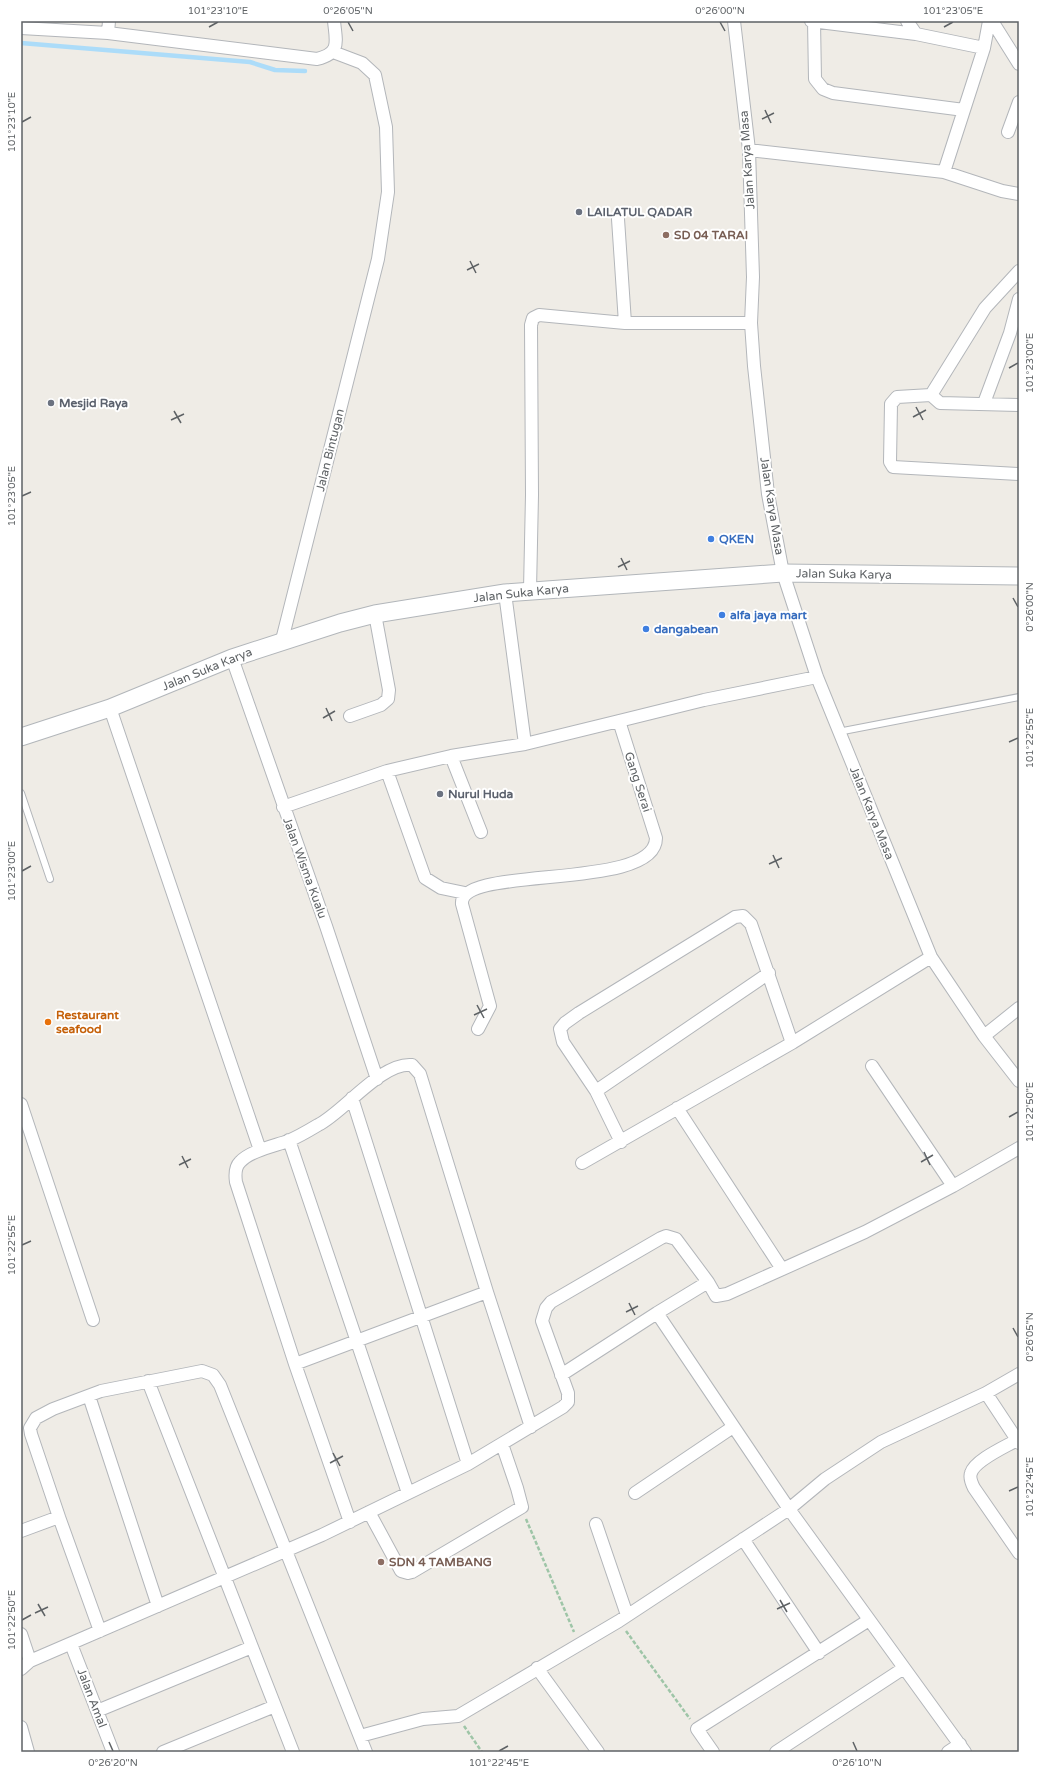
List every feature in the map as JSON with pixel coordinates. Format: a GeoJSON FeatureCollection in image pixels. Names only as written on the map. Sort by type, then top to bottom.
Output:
{"type":"FeatureCollection","features":[{"type":"Feature","properties":{"kind":"main road","name":"Jalan Suka Karya"},"geometry":{"type":"LineString","coordinates":[[21,737],[110,708],[232,658],[282,640],[340,622],[375,614],[506,592],[783,573],[1019,576]]}},
{"type":"Feature","properties":{"kind":"street"},"geometry":{"type":"LineString","coordinates":[[108,33],[109,21]]}},
{"type":"Feature","properties":{"kind":"street"},"geometry":{"type":"LineString","coordinates":[[21,28],[108,33],[317,59],[333,52],[336,47],[334,21]]}},
{"type":"Feature","properties":{"kind":"street","name":"Jalan Karya Masa"},"geometry":{"type":"LineString","coordinates":[[734,21],[748,150],[753,277],[751,323],[768,494],[783,573],[817,677],[838,732],[931,957],[984,1036],[1019,1081]]}},
{"type":"Feature","properties":{"kind":"street"},"geometry":{"type":"LineString","coordinates":[[811,21],[833,22],[916,34],[984,48]]}},
{"type":"Feature","properties":{"kind":"street"},"geometry":{"type":"LineString","coordinates":[[814,21],[815,79],[823,89],[833,93],[964,110]]}},
{"type":"Feature","properties":{"kind":"street"},"geometry":{"type":"LineString","coordinates":[[907,21],[916,34]]}},
{"type":"Feature","properties":{"kind":"street"},"geometry":{"type":"LineString","coordinates":[[944,172],[984,48],[990,21]]}},
{"type":"Feature","properties":{"kind":"street"},"geometry":{"type":"LineString","coordinates":[[990,21],[1019,64]]}},
{"type":"Feature","properties":{"kind":"street","name":"Jalan Bintugan"},"geometry":{"type":"LineString","coordinates":[[282,640],[378,259],[388,192],[386,127],[375,75],[362,63],[333,52]]}},
{"type":"Feature","properties":{"kind":"street"},"geometry":{"type":"LineString","coordinates":[[1008,132],[1019,102]]}},
{"type":"Feature","properties":{"kind":"street"},"geometry":{"type":"LineString","coordinates":[[748,150],[944,172],[1002,191],[1019,194]]}},
{"type":"Feature","properties":{"kind":"street"},"geometry":{"type":"LineString","coordinates":[[618,220],[625,323]]}},
{"type":"Feature","properties":{"kind":"street"},"geometry":{"type":"LineString","coordinates":[[931,395],[985,308],[1019,271]]}},
{"type":"Feature","properties":{"kind":"street"},"geometry":{"type":"LineString","coordinates":[[984,403],[1010,333],[1019,299]]}},
{"type":"Feature","properties":{"kind":"street"},"geometry":{"type":"LineString","coordinates":[[530,590],[532,495],[530,325],[532,320],[539,315],[625,323],[751,323]]}},
{"type":"Feature","properties":{"kind":"street"},"geometry":{"type":"LineString","coordinates":[[1019,405],[940,403],[931,395],[897,397],[892,404],[890,462],[893,467],[1019,474]]}},
{"type":"Feature","properties":{"kind":"street"},"geometry":{"type":"LineString","coordinates":[[506,592],[525,744]]}},
{"type":"Feature","properties":{"kind":"street"},"geometry":{"type":"LineString","coordinates":[[350,716],[381,705],[388,699],[389,690],[375,614]]}},
{"type":"Feature","properties":{"kind":"street","name":"Jalan Wisma Kualu"},"geometry":{"type":"LineString","coordinates":[[232,658],[326,926],[377,1080]]}},
{"type":"Feature","properties":{"kind":"street"},"geometry":{"type":"LineString","coordinates":[[283,807],[387,771],[451,756],[525,744],[704,700],[817,677]]}},
{"type":"Feature","properties":{"kind":"street"},"geometry":{"type":"LineString","coordinates":[[110,708],[260,1150]]}},
{"type":"Feature","properties":{"kind":"street","name":"Gang Serai"},"geometry":{"type":"LineString","coordinates":[[465,893],[479,887],[498,883],[597,872],[624,866],[649,854],[653,850],[656,838],[619,722]]}},
{"type":"Feature","properties":{"kind":"street"},"geometry":{"type":"LineString","coordinates":[[451,756],[481,832]]}},
{"type":"Feature","properties":{"kind":"street"},"geometry":{"type":"LineString","coordinates":[[387,771],[425,878],[441,888],[465,893],[462,898],[462,904],[490,1006],[478,1029]]}},
{"type":"Feature","properties":{"kind":"street"},"geometry":{"type":"LineString","coordinates":[[621,1142],[596,1092],[561,1038],[562,1027],[579,1013],[734,917],[744,916],[751,924],[792,1043]]}},
{"type":"Feature","properties":{"kind":"street"},"geometry":{"type":"LineString","coordinates":[[582,1163],[792,1043],[931,957]]}},
{"type":"Feature","properties":{"kind":"street"},"geometry":{"type":"LineString","coordinates":[[596,1092],[769,973]]}},
{"type":"Feature","properties":{"kind":"street"},"geometry":{"type":"LineString","coordinates":[[984,1036],[1019,1008]]}},
{"type":"Feature","properties":{"kind":"street"},"geometry":{"type":"LineString","coordinates":[[350,1522],[295,1364],[235,1176],[241,1161],[260,1150],[290,1140],[321,1124],[352,1098],[377,1080],[402,1065],[412,1065],[420,1074],[530,1427]]}},
{"type":"Feature","properties":{"kind":"street"},"geometry":{"type":"LineString","coordinates":[[872,1066],[953,1186]]}},
{"type":"Feature","properties":{"kind":"street"},"geometry":{"type":"LineString","coordinates":[[352,1098],[420,1317],[468,1464]]}},
{"type":"Feature","properties":{"kind":"street"},"geometry":{"type":"LineString","coordinates":[[21,1104],[93,1320]]}},
{"type":"Feature","properties":{"kind":"street"},"geometry":{"type":"LineString","coordinates":[[677,1108],[782,1269]]}},
{"type":"Feature","properties":{"kind":"street"},"geometry":{"type":"LineString","coordinates":[[290,1140],[408,1493]]}},
{"type":"Feature","properties":{"kind":"street"},"geometry":{"type":"LineString","coordinates":[[21,1634],[25,1665],[350,1522],[468,1464],[530,1427],[568,1402],[568,1393],[560,1375],[542,1321],[546,1308],[551,1302],[666,1236],[674,1238],[680,1243],[708,1282],[713,1294],[723,1296],[865,1232],[953,1186],[1019,1148]]}},
{"type":"Feature","properties":{"kind":"street"},"geometry":{"type":"LineString","coordinates":[[560,1375],[708,1282]]}},
{"type":"Feature","properties":{"kind":"street"},"geometry":{"type":"LineString","coordinates":[[295,1364],[487,1292]]}},
{"type":"Feature","properties":{"kind":"street"},"geometry":{"type":"LineString","coordinates":[[657,1313],[789,1509],[963,1748],[948,1752]]}},
{"type":"Feature","properties":{"kind":"street"},"geometry":{"type":"LineString","coordinates":[[100,1631],[59,1517],[30,1428],[36,1418],[45,1412],[101,1391],[202,1371],[213,1375],[216,1379],[366,1752]]}},
{"type":"Feature","properties":{"kind":"street"},"geometry":{"type":"LineString","coordinates":[[360,1736],[423,1719],[458,1716],[623,1618],[789,1509],[825,1479],[881,1442],[986,1393],[1019,1374]]}},
{"type":"Feature","properties":{"kind":"street"},"geometry":{"type":"LineString","coordinates":[[148,1381],[293,1752]]}},
{"type":"Feature","properties":{"kind":"street"},"geometry":{"type":"LineString","coordinates":[[986,1393],[1018,1442],[985,1458],[973,1470],[970,1477],[974,1488],[1019,1553]]}},
{"type":"Feature","properties":{"kind":"street"},"geometry":{"type":"LineString","coordinates":[[89,1396],[158,1606]]}},
{"type":"Feature","properties":{"kind":"street"},"geometry":{"type":"LineString","coordinates":[[635,1493],[733,1426]]}},
{"type":"Feature","properties":{"kind":"street"},"geometry":{"type":"LineString","coordinates":[[369,1512],[401,1571],[408,1574],[522,1508],[502,1444]]}},
{"type":"Feature","properties":{"kind":"street"},"geometry":{"type":"LineString","coordinates":[[21,1531],[59,1517]]}},
{"type":"Feature","properties":{"kind":"street"},"geometry":{"type":"LineString","coordinates":[[596,1524],[623,1618]]}},
{"type":"Feature","properties":{"kind":"street"},"geometry":{"type":"LineString","coordinates":[[743,1539],[819,1653]]}},
{"type":"Feature","properties":{"kind":"street"},"geometry":{"type":"LineString","coordinates":[[713,1752],[697,1729],[869,1620]]}},
{"type":"Feature","properties":{"kind":"street","name":"Jalan Amal"},"geometry":{"type":"LineString","coordinates":[[71,1644],[113,1752]]}},
{"type":"Feature","properties":{"kind":"street"},"geometry":{"type":"LineString","coordinates":[[97,1711],[252,1647]]}},
{"type":"Feature","properties":{"kind":"street"},"geometry":{"type":"LineString","coordinates":[[537,1668],[598,1752]]}},
{"type":"Feature","properties":{"kind":"street"},"geometry":{"type":"LineString","coordinates":[[776,1752],[904,1668]]}},
{"type":"Feature","properties":{"kind":"street"},"geometry":{"type":"LineString","coordinates":[[163,1752],[275,1706]]}},
{"type":"Feature","properties":{"kind":"street"},"geometry":{"type":"LineString","coordinates":[[21,1727],[28,1752]]}},
{"type":"Feature","properties":{"kind":"lane"},"geometry":{"type":"LineString","coordinates":[[838,732],[1019,697]]}},
{"type":"Feature","properties":{"kind":"lane"},"geometry":{"type":"LineString","coordinates":[[21,793],[50,879]]}},
{"type":"Feature","properties":{"kind":"path"},"geometry":{"type":"LineString","coordinates":[[522,1508],[579,1644]]}},
{"type":"Feature","properties":{"kind":"path"},"geometry":{"type":"LineString","coordinates":[[623,1618],[697,1729]]}},
{"type":"Feature","properties":{"kind":"path"},"geometry":{"type":"LineString","coordinates":[[458,1716],[482,1752]]}},
{"type":"Feature","properties":{"kind":"waterway"},"geometry":{"type":"LineString","coordinates":[[21,43],[250,62],[275,70],[305,71]]}},
{"type":"Feature","properties":{"kind":"place","name":"LAILATUL QADAR"},"geometry":{"type":"Point","coordinates":[579,212]}},
{"type":"Feature","properties":{"kind":"place","name":"SD 04 TARAI"},"geometry":{"type":"Point","coordinates":[666,235]}},
{"type":"Feature","properties":{"kind":"place","name":"Mesjid Raya"},"geometry":{"type":"Point","coordinates":[51,403]}},
{"type":"Feature","properties":{"kind":"place","name":"QKEN"},"geometry":{"type":"Point","coordinates":[711,539]}},
{"type":"Feature","properties":{"kind":"place","name":"alfa jaya mart"},"geometry":{"type":"Point","coordinates":[722,615]}},
{"type":"Feature","properties":{"kind":"place","name":"dangabean"},"geometry":{"type":"Point","coordinates":[646,629]}},
{"type":"Feature","properties":{"kind":"place","name":"Nurul Huda"},"geometry":{"type":"Point","coordinates":[440,794]}},
{"type":"Feature","properties":{"kind":"place","name":"Restaurant seafood"},"geometry":{"type":"Point","coordinates":[48,1022]}},
{"type":"Feature","properties":{"kind":"place","name":"SDN 4 TAMBANG"},"geometry":{"type":"Point","coordinates":[381,1562]}}]}
